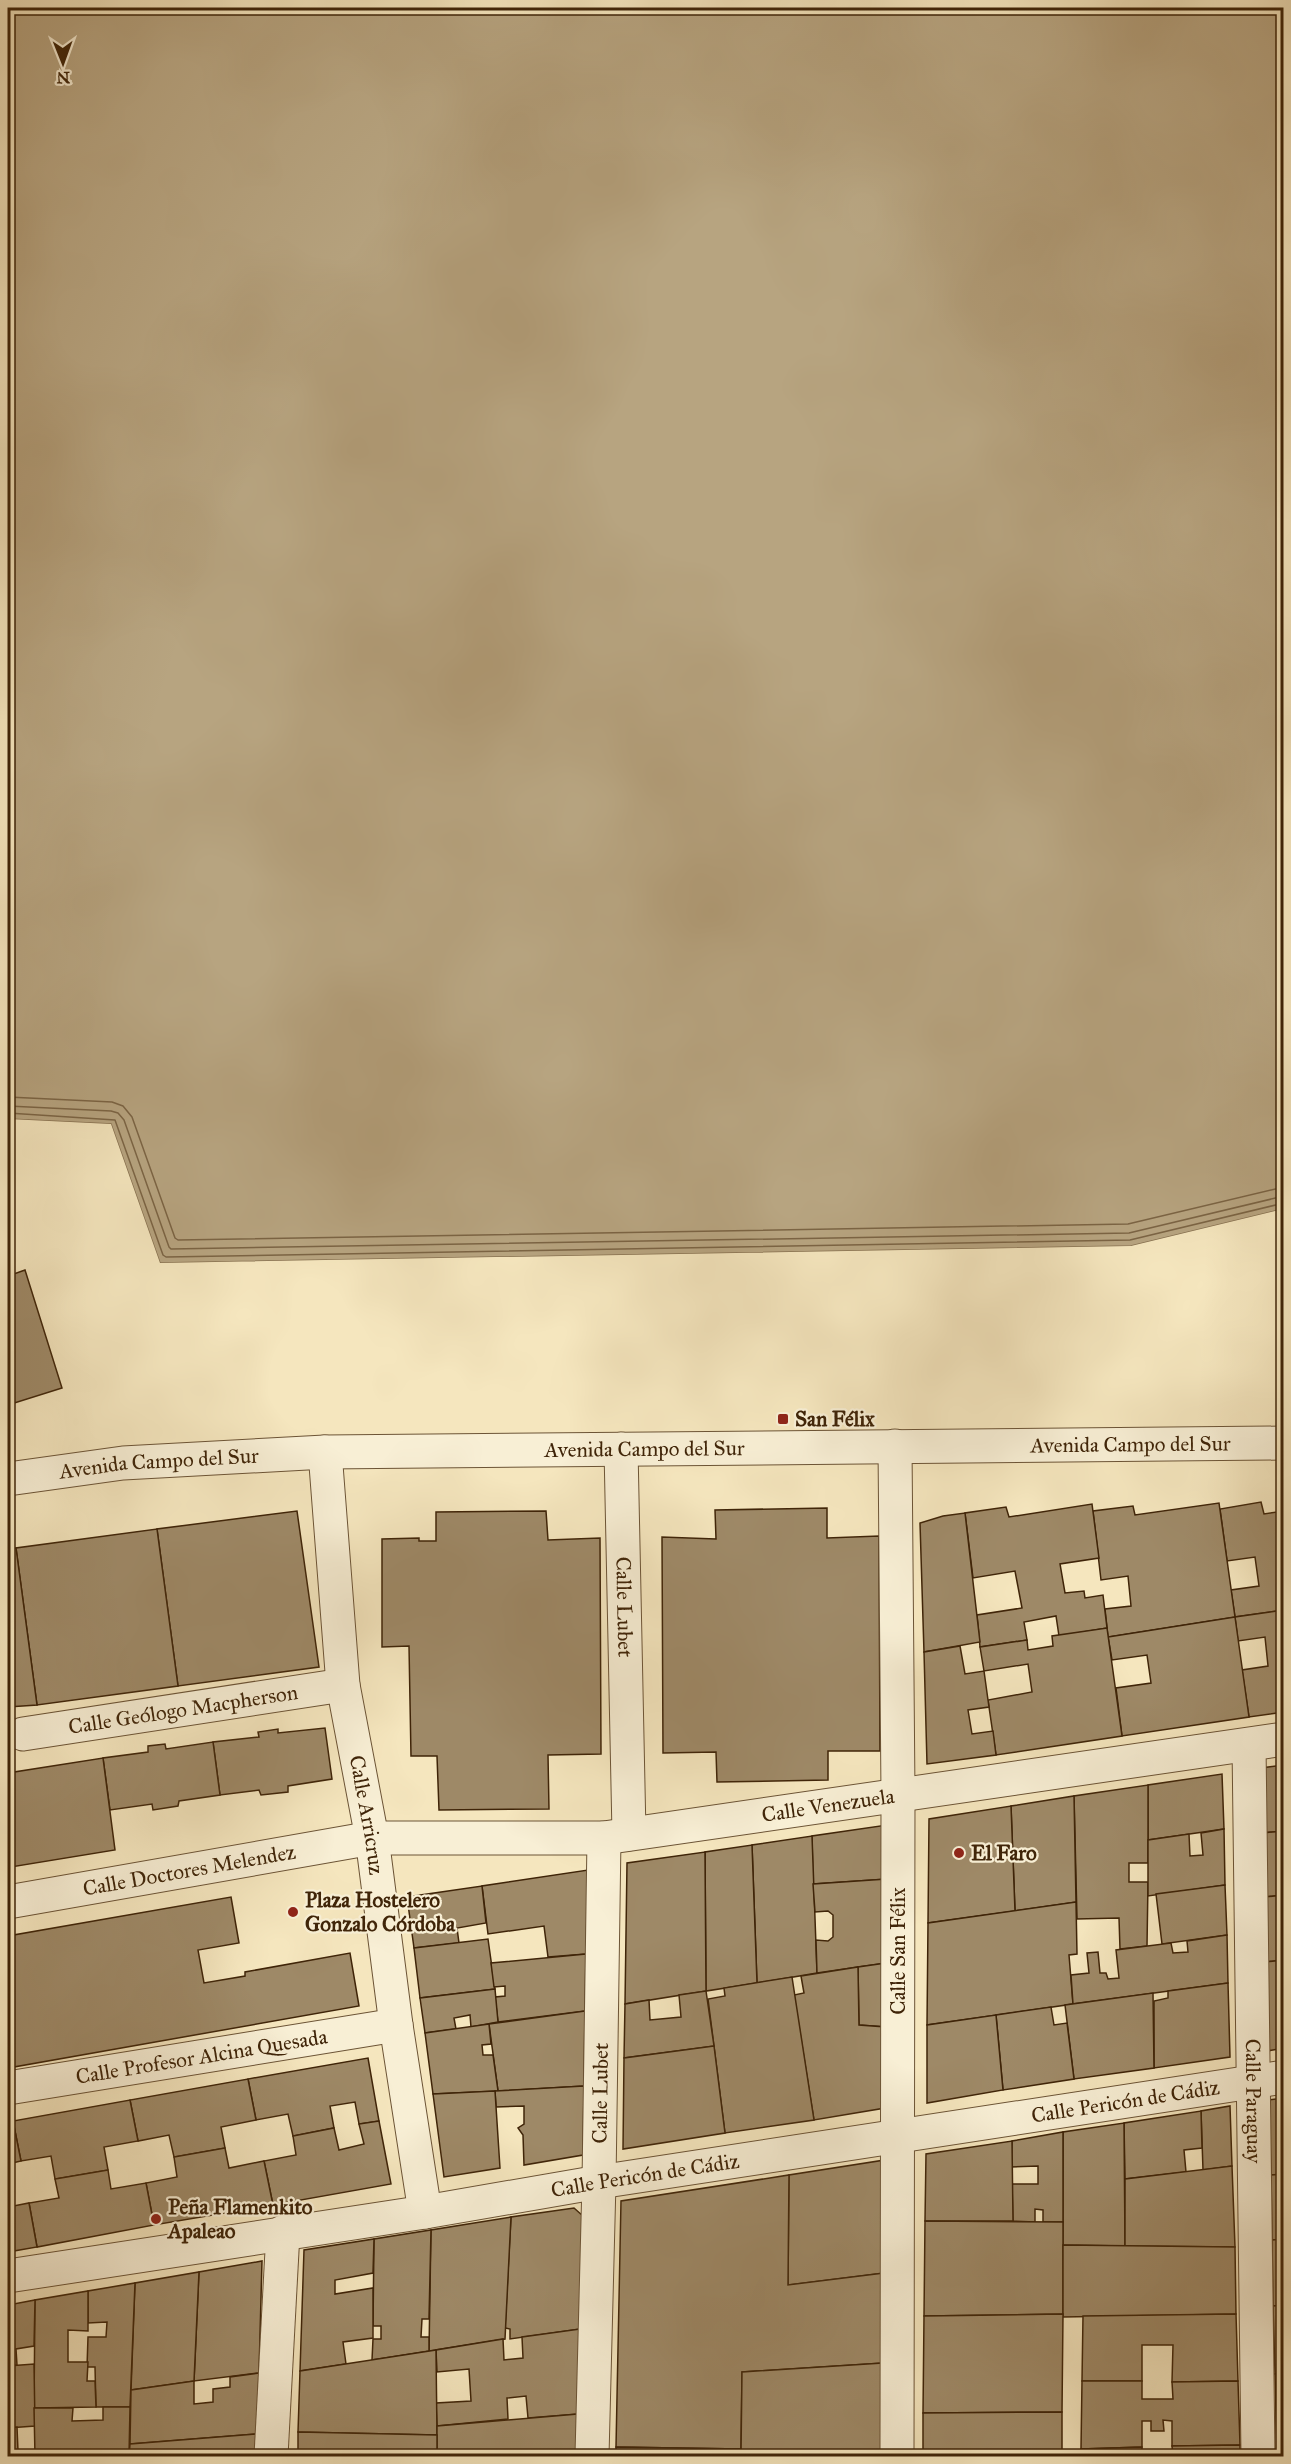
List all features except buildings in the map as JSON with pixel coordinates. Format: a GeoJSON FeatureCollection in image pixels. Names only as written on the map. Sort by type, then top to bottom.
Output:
{"type":"FeatureCollection","features":[{"type":"Feature","properties":{"kind":"street","name":"Avenida Campo del Sur"},"geometry":{"type":"LineString","coordinates":[[8,1479],[123,1463],[325,1452],[1284,1443]]}},
{"type":"Feature","properties":{"kind":"street","name":"Calle San Félix"},"geometry":{"type":"LineString","coordinates":[[895,1446],[898,1794],[897,2457]]}},
{"type":"Feature","properties":{"kind":"street","name":"Calle Lubet"},"geometry":{"type":"LineString","coordinates":[[592,2457],[599,2182],[616,1836],[621,1449]]}},
{"type":"Feature","properties":{"kind":"street","name":"Calle Arricruz"},"geometry":{"type":"LineString","coordinates":[[325,1452],[343,1685],[372,1838],[396,2025],[425,2212]]}},
{"type":"Feature","properties":{"kind":"street","name":"Calle Geólogo Macpherson"},"geometry":{"type":"LineString","coordinates":[[23,1734],[343,1685]]}},
{"type":"Feature","properties":{"kind":"street","name":"Calle Venezuela"},"geometry":{"type":"LineString","coordinates":[[372,1838],[616,1836],[1284,1739]]}},
{"type":"Feature","properties":{"kind":"street","name":"Calle Paraguay"},"geometry":{"type":"LineString","coordinates":[[1249,1745],[1269,2080],[1258,2457]]}},
{"type":"Feature","properties":{"kind":"street","name":"Calle Doctores Melendez"},"geometry":{"type":"LineString","coordinates":[[8,1902],[372,1838]]}},
{"type":"Feature","properties":{"kind":"street","name":"Calle Profesor Alcina Quesada"},"geometry":{"type":"LineString","coordinates":[[8,2088],[396,2025]]}},
{"type":"Feature","properties":{"kind":"street","name":"Calle Pericón de Cádiz"},"geometry":{"type":"LineString","coordinates":[[8,2276],[425,2212],[599,2182],[1269,2080]]}},
{"type":"Feature","properties":{"kind":"street"},"geometry":{"type":"LineString","coordinates":[[271,2457],[283,2232]]}},
{"type":"Feature","properties":{"kind":"water"},"geometry":{"type":"Polygon","coordinates":[[[8,8],[1283,8],[1283,1209],[1131,1246],[160,1263],[111,1124],[8,1119],[8,8]]]}},
{"type":"Feature","properties":{"kind":"pier"},"geometry":{"type":"Polygon","coordinates":[[[8,1119],[111,1124],[160,1263],[1131,1246],[1283,1209],[1284,1212],[1131,1249],[160,1266],[157,1264],[109,1127],[8,1122],[8,1119]]]}},
{"type":"Feature","properties":{"kind":"place","name":"San Félix"},"geometry":{"type":"Point","coordinates":[783,1419]}},
{"type":"Feature","properties":{"kind":"place","name":"El Faro"},"geometry":{"type":"Point","coordinates":[959,1853]}},
{"type":"Feature","properties":{"kind":"place","name":"Plaza Hostelero Gonzalo Córdoba"},"geometry":{"type":"Point","coordinates":[293,1912]}},
{"type":"Feature","properties":{"kind":"place","name":"Peña Flamenkito Apaleao"},"geometry":{"type":"Point","coordinates":[156,2219]}}]}
